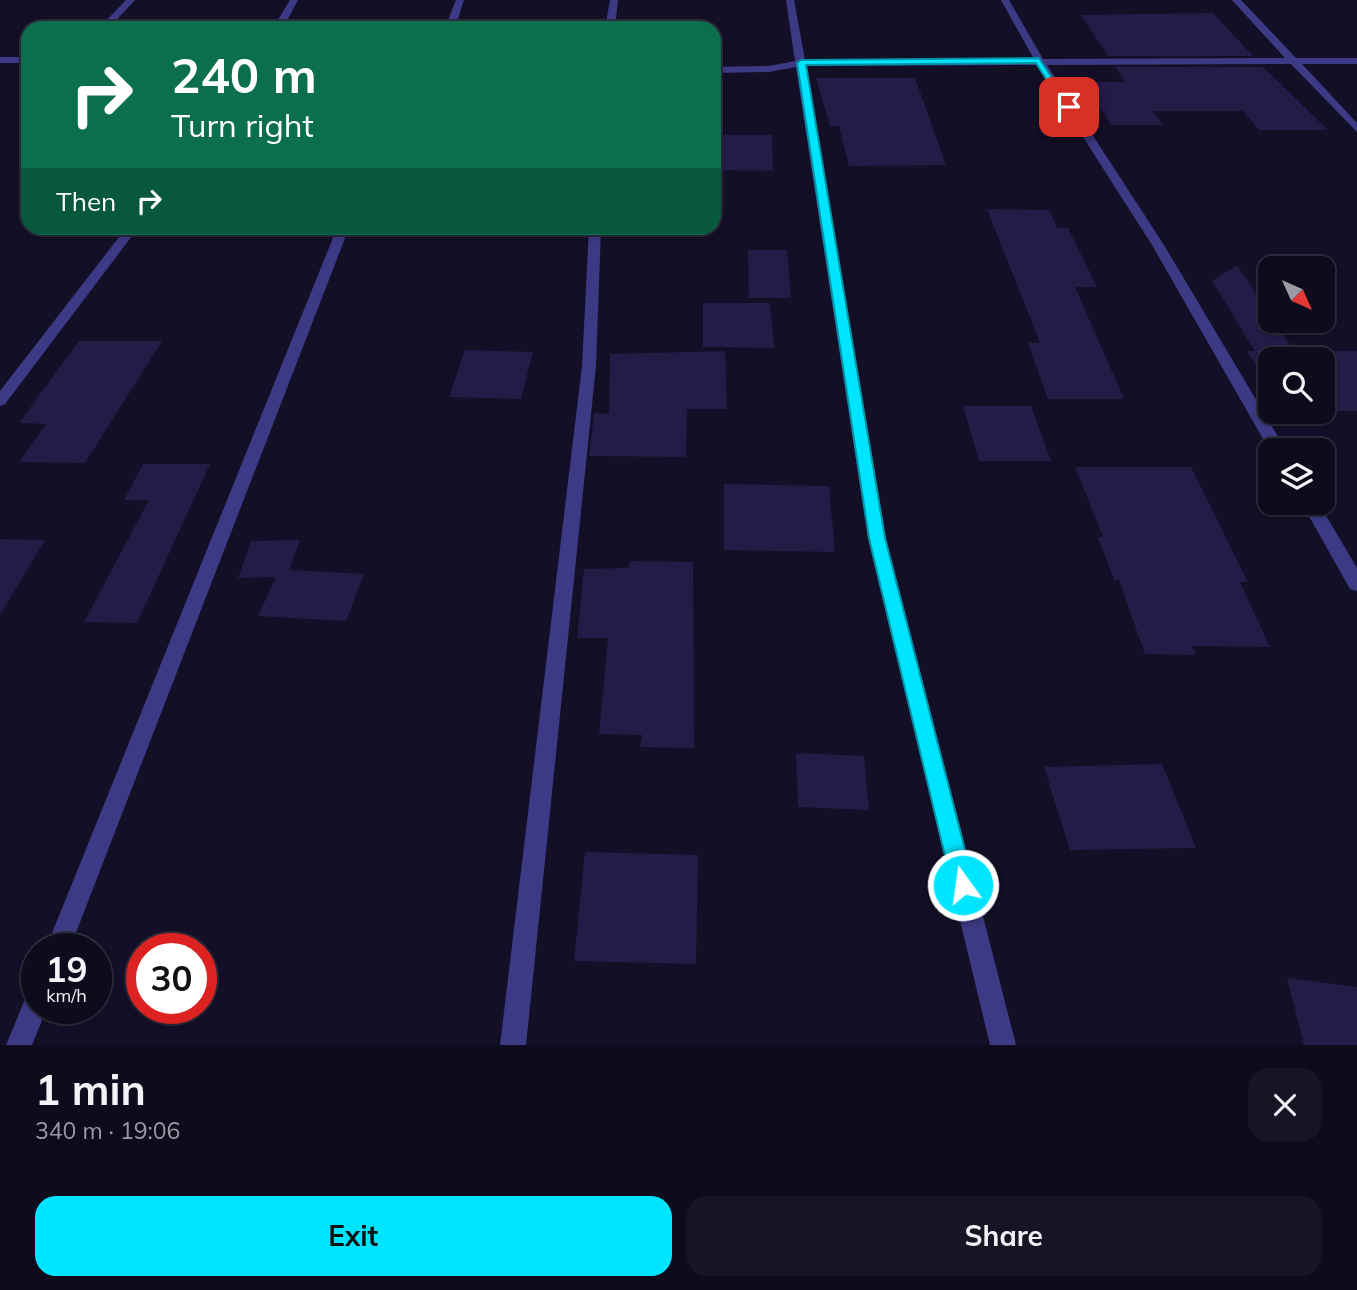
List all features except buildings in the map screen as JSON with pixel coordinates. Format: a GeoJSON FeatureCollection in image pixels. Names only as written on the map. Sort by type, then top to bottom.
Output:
{"type":"FeatureCollection","features":[{"type":"Feature","properties":{"kind":"street"},"geometry":{"type":"LineString","coordinates":[[111,21],[131,0]]}},
{"type":"Feature","properties":{"kind":"street"},"geometry":{"type":"LineString","coordinates":[[282,21],[294,0]]}},
{"type":"Feature","properties":{"kind":"street"},"geometry":{"type":"LineString","coordinates":[[452,21],[460,0]]}},
{"type":"Feature","properties":{"kind":"street"},"geometry":{"type":"LineString","coordinates":[[611,21],[614,0]]}},
{"type":"Feature","properties":{"kind":"street"},"geometry":{"type":"LineString","coordinates":[[790,0],[877,538],[1003,1045]]}},
{"type":"Feature","properties":{"kind":"street"},"geometry":{"type":"LineString","coordinates":[[1005,0],[1039,60],[1158,245],[1271,438]]}},
{"type":"Feature","properties":{"kind":"street"},"geometry":{"type":"LineString","coordinates":[[1236,0],[1357,129]]}},
{"type":"Feature","properties":{"kind":"street"},"geometry":{"type":"LineString","coordinates":[[0,60],[21,60]]}},
{"type":"Feature","properties":{"kind":"street"},"geometry":{"type":"LineString","coordinates":[[721,70],[769,69],[801,63],[1039,60],[1357,61]]}},
{"type":"Feature","properties":{"kind":"street"},"geometry":{"type":"LineString","coordinates":[[0,401],[127,235]]}},
{"type":"Feature","properties":{"kind":"street"},"geometry":{"type":"LineString","coordinates":[[64,933],[340,235]]}},
{"type":"Feature","properties":{"kind":"street"},"geometry":{"type":"LineString","coordinates":[[513,1045],[589,366],[595,235]]}},
{"type":"Feature","properties":{"kind":"street"},"geometry":{"type":"LineString","coordinates":[[1317,515],[1357,584]]}},
{"type":"Feature","properties":{"kind":"street"},"geometry":{"type":"LineString","coordinates":[[19,1045],[28,1024]]}},
{"type":"Feature","properties":{"kind":"route"},"geometry":{"type":"LineString","coordinates":[[963,885],[877,538],[801,63],[1039,60],[1069,107]]}}]}
